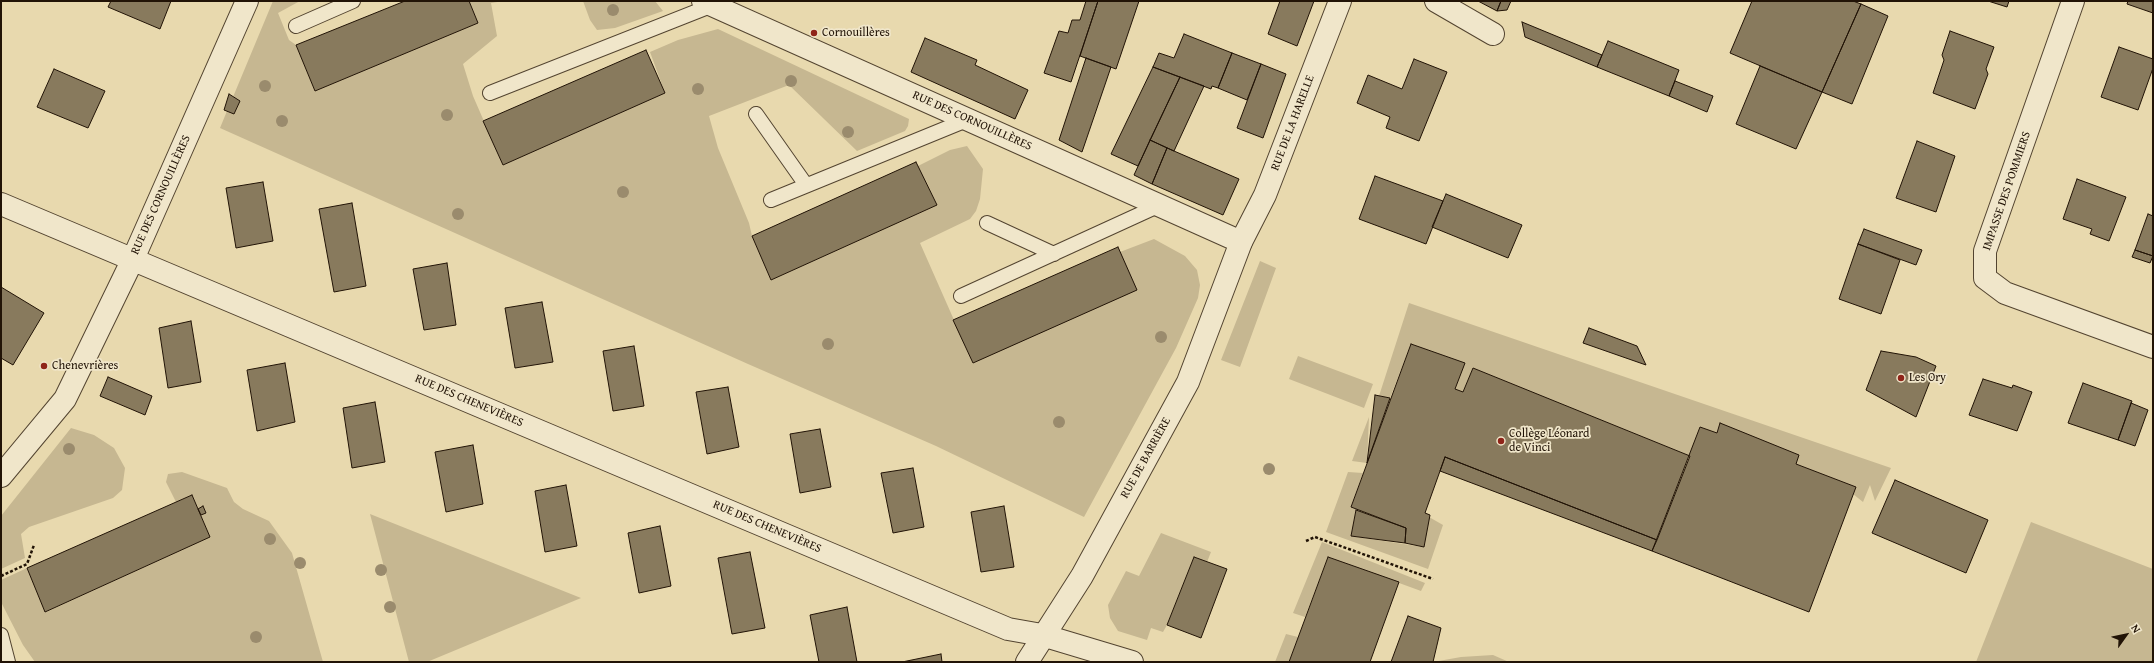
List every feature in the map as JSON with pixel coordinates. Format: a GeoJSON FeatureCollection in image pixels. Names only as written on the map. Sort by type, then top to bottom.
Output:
{"type":"FeatureCollection","features":[{"type":"Feature","properties":{"kind":"street","name":"RUE DES CORNOUILLÈRES"},"geometry":{"type":"LineString","coordinates":[[1,204],[133,260],[247,1]]}},
{"type":"Feature","properties":{"kind":"street","name":"RUE DE LA HARELLE"},"geometry":{"type":"LineString","coordinates":[[1241,242],[1265,195],[1340,1]]}},
{"type":"Feature","properties":{"kind":"street"},"geometry":{"type":"LineString","coordinates":[[1436,1],[1493,34]]}},
{"type":"Feature","properties":{"kind":"street","name":"IMPASSE DES POMMIERS"},"geometry":{"type":"LineString","coordinates":[[2073,1],[1985,251],[1985,278],[2005,293],[2153,347]]}},
{"type":"Feature","properties":{"kind":"street","name":"RUE DES CORNOUILLÈRES"},"geometry":{"type":"LineString","coordinates":[[708,3],[1241,242]]}},
{"type":"Feature","properties":{"kind":"street","name":"RUE DE BARRIÈRE"},"geometry":{"type":"LineString","coordinates":[[1027,662],[1042,635],[1082,576],[1188,382],[1241,242]]}},
{"type":"Feature","properties":{"kind":"street"},"geometry":{"type":"LineString","coordinates":[[1,476],[65,399],[133,260]]}},
{"type":"Feature","properties":{"kind":"street","name":"RUE DES CHENEVIÈRES"},"geometry":{"type":"LineString","coordinates":[[133,260],[1008,629],[1042,635],[1132,662]]}},
{"type":"Feature","properties":{"kind":"lane"},"geometry":{"type":"LineString","coordinates":[[296,26],[353,1]]}},
{"type":"Feature","properties":{"kind":"lane"},"geometry":{"type":"LineString","coordinates":[[490,93],[708,3]]}},
{"type":"Feature","properties":{"kind":"lane"},"geometry":{"type":"LineString","coordinates":[[756,114],[806,185]]}},
{"type":"Feature","properties":{"kind":"lane"},"geometry":{"type":"LineString","coordinates":[[771,200],[968,119]]}},
{"type":"Feature","properties":{"kind":"lane"},"geometry":{"type":"LineString","coordinates":[[961,296],[1160,206]]}},
{"type":"Feature","properties":{"kind":"lane"},"geometry":{"type":"LineString","coordinates":[[987,223],[1054,254]]}},
{"type":"Feature","properties":{"kind":"lane"},"geometry":{"type":"LineString","coordinates":[[1,635],[8,662]]}},
{"type":"Feature","properties":{"kind":"path"},"geometry":{"type":"LineString","coordinates":[[1306,541],[1315,537],[1433,579]]}},
{"type":"Feature","properties":{"kind":"path"},"geometry":{"type":"LineString","coordinates":[[1,576],[27,564],[34,545]]}},
{"type":"Feature","properties":{"kind":"shaded area"},"geometry":{"type":"Polygon","coordinates":[[[273,1],[300,1],[278,13],[289,40],[296,45],[315,91],[478,23],[469,1],[504,1],[491,3],[497,36],[463,64],[473,96],[503,165],[665,93],[650,52],[678,40],[718,29],[909,119],[908,126],[905,131],[857,151],[789,85],[709,116],[718,148],[749,223],[752,236],[771,280],[937,205],[918,166],[950,150],[967,146],[983,169],[980,199],[976,211],[970,219],[920,243],[973,363],[1120,252],[1154,239],[1185,256],[1197,270],[1200,285],[1198,298],[1176,348],[1084,517],[936,446],[748,364],[220,128],[227,111],[234,114],[240,101],[233,97],[273,1]]]}},
{"type":"Feature","properties":{"kind":"shaded area"},"geometry":{"type":"Polygon","coordinates":[[[583,1],[655,1],[663,11],[615,28],[597,30],[590,20],[583,1]]]}},
{"type":"Feature","properties":{"kind":"shaded area"},"geometry":{"type":"Polygon","coordinates":[[[1260,261],[1276,268],[1240,367],[1221,360],[1260,261]]]}},
{"type":"Feature","properties":{"kind":"shaded area"},"geometry":{"type":"Polygon","coordinates":[[[1409,303],[1891,468],[1875,501],[1870,485],[1863,502],[1853,494],[1856,487],[1796,464],[1799,455],[1720,424],[1717,433],[1700,427],[1690,456],[1473,368],[1463,392],[1455,389],[1464,363],[1411,344],[1390,398],[1379,396],[1409,303]]]}},
{"type":"Feature","properties":{"kind":"shaded area"},"geometry":{"type":"Polygon","coordinates":[[[1298,356],[1373,384],[1364,408],[1289,379],[1298,356]]]}},
{"type":"Feature","properties":{"kind":"shaded area"},"geometry":{"type":"Polygon","coordinates":[[[1369,417],[1367,463],[1352,461],[1369,417]]]}},
{"type":"Feature","properties":{"kind":"shaded area"},"geometry":{"type":"Polygon","coordinates":[[[71,428],[94,435],[114,448],[125,468],[122,490],[113,498],[29,527],[21,534],[25,558],[1,569],[1,516],[71,428]]]}},
{"type":"Feature","properties":{"kind":"shaded area"},"geometry":{"type":"Polygon","coordinates":[[[182,472],[227,488],[234,502],[243,509],[269,521],[292,553],[323,662],[35,662],[23,645],[1,602],[1,580],[27,568],[46,612],[210,537],[201,515],[206,513],[203,507],[198,509],[192,495],[176,502],[166,482],[168,474],[182,472]]]}},
{"type":"Feature","properties":{"kind":"shaded area"},"geometry":{"type":"Polygon","coordinates":[[[1348,472],[1363,473],[1351,506],[1356,510],[1351,536],[1423,547],[1429,517],[1443,525],[1428,569],[1326,532],[1348,472]]]}},
{"type":"Feature","properties":{"kind":"shaded area"},"geometry":{"type":"Polygon","coordinates":[[[370,514],[581,598],[427,662],[409,662],[370,514]]]}},
{"type":"Feature","properties":{"kind":"shaded area"},"geometry":{"type":"Polygon","coordinates":[[[2031,522],[2153,569],[2153,662],[1976,662],[2031,522]]]}},
{"type":"Feature","properties":{"kind":"shaded area"},"geometry":{"type":"Polygon","coordinates":[[[1161,533],[1211,552],[1207,562],[1194,557],[1167,625],[1163,632],[1151,628],[1147,640],[1118,631],[1110,618],[1108,605],[1126,571],[1139,576],[1161,533]]]}},
{"type":"Feature","properties":{"kind":"shaded area"},"geometry":{"type":"Polygon","coordinates":[[[1322,542],[1425,583],[1421,591],[1328,557],[1305,617],[1293,613],[1322,542]]]}},
{"type":"Feature","properties":{"kind":"shaded area"},"geometry":{"type":"Polygon","coordinates":[[[1286,634],[1298,637],[1289,662],[1275,662],[1286,634]]]}},
{"type":"Feature","properties":{"kind":"shaded area"},"geometry":{"type":"Polygon","coordinates":[[[1493,655],[1509,662],[1433,662],[1461,657],[1493,655]]]}},
{"type":"Feature","properties":{"kind":"building"},"geometry":{"type":"Polygon","coordinates":[[[111,1],[171,1],[160,29],[108,7],[111,1]]]}},
{"type":"Feature","properties":{"kind":"building"},"geometry":{"type":"Polygon","coordinates":[[[405,1],[469,1],[478,23],[315,91],[296,45],[405,1]]]}},
{"type":"Feature","properties":{"kind":"building"},"geometry":{"type":"Polygon","coordinates":[[[1086,1],[1098,1],[1071,82],[1044,73],[1059,31],[1068,33],[1072,20],[1080,20],[1086,1]]]}},
{"type":"Feature","properties":{"kind":"building"},"geometry":{"type":"Polygon","coordinates":[[[1098,1],[1139,1],[1116,69],[1080,56],[1098,1]]]}},
{"type":"Feature","properties":{"kind":"building"},"geometry":{"type":"Polygon","coordinates":[[[1280,1],[1314,1],[1297,46],[1268,34],[1280,1]]]}},
{"type":"Feature","properties":{"kind":"building"},"geometry":{"type":"Polygon","coordinates":[[[1478,1],[1501,1],[1497,11],[1478,1]]]}},
{"type":"Feature","properties":{"kind":"building"},"geometry":{"type":"Polygon","coordinates":[[[1501,1],[1511,1],[1507,10],[1497,11],[1501,1]]]}},
{"type":"Feature","properties":{"kind":"building"},"geometry":{"type":"Polygon","coordinates":[[[1752,1],[1853,1],[1861,4],[1822,92],[1730,53],[1752,1]]]}},
{"type":"Feature","properties":{"kind":"building"},"geometry":{"type":"Polygon","coordinates":[[[1988,1],[2009,1],[2007,7],[1988,1]]]}},
{"type":"Feature","properties":{"kind":"building"},"geometry":{"type":"Polygon","coordinates":[[[2128,1],[2153,1],[2153,13],[2127,4],[2128,1]]]}},
{"type":"Feature","properties":{"kind":"building"},"geometry":{"type":"Polygon","coordinates":[[[1861,4],[1888,16],[1852,104],[1822,92],[1861,4]]]}},
{"type":"Feature","properties":{"kind":"building"},"geometry":{"type":"Polygon","coordinates":[[[1522,22],[1602,55],[1597,67],[1525,37],[1522,22]]]}},
{"type":"Feature","properties":{"kind":"building"},"geometry":{"type":"Polygon","coordinates":[[[1950,31],[1994,47],[1986,69],[1988,74],[1975,109],[1933,93],[1944,60],[1942,55],[1950,31]]]}},
{"type":"Feature","properties":{"kind":"building"},"geometry":{"type":"Polygon","coordinates":[[[1184,34],[1232,53],[1218,88],[1212,86],[1211,89],[1153,67],[1159,53],[1174,58],[1184,34]]]}},
{"type":"Feature","properties":{"kind":"building"},"geometry":{"type":"Polygon","coordinates":[[[925,38],[977,60],[975,65],[1028,90],[1015,119],[911,72],[925,38]]]}},
{"type":"Feature","properties":{"kind":"building"},"geometry":{"type":"Polygon","coordinates":[[[1608,41],[1679,70],[1669,96],[1597,67],[1608,41]]]}},
{"type":"Feature","properties":{"kind":"building"},"geometry":{"type":"Polygon","coordinates":[[[2119,47],[2153,59],[2153,68],[2138,110],[2101,97],[2119,47]]]}},
{"type":"Feature","properties":{"kind":"building"},"geometry":{"type":"Polygon","coordinates":[[[646,50],[665,93],[503,165],[483,121],[646,50]]]}},
{"type":"Feature","properties":{"kind":"building"},"geometry":{"type":"Polygon","coordinates":[[[1232,53],[1261,64],[1247,100],[1218,88],[1232,53]]]}},
{"type":"Feature","properties":{"kind":"building"},"geometry":{"type":"Polygon","coordinates":[[[1086,58],[1111,67],[1082,152],[1059,140],[1086,58]]]}},
{"type":"Feature","properties":{"kind":"building"},"geometry":{"type":"Polygon","coordinates":[[[1414,59],[1447,72],[1419,141],[1386,128],[1390,117],[1357,103],[1368,75],[1402,89],[1414,59]]]}},
{"type":"Feature","properties":{"kind":"building"},"geometry":{"type":"Polygon","coordinates":[[[1261,64],[1286,74],[1263,138],[1237,128],[1261,64]]]}},
{"type":"Feature","properties":{"kind":"building"},"geometry":{"type":"Polygon","coordinates":[[[1760,66],[1822,92],[1796,149],[1736,124],[1760,66]]]}},
{"type":"Feature","properties":{"kind":"building"},"geometry":{"type":"Polygon","coordinates":[[[1153,67],[1180,77],[1138,166],[1111,154],[1153,67]]]}},
{"type":"Feature","properties":{"kind":"building"},"geometry":{"type":"Polygon","coordinates":[[[54,69],[105,91],[88,128],[37,107],[54,69]]]}},
{"type":"Feature","properties":{"kind":"building"},"geometry":{"type":"Polygon","coordinates":[[[1180,77],[1204,86],[1174,151],[1150,140],[1180,77]]]}},
{"type":"Feature","properties":{"kind":"building"},"geometry":{"type":"Polygon","coordinates":[[[1675,81],[1713,96],[1707,112],[1669,96],[1675,81]]]}},
{"type":"Feature","properties":{"kind":"building"},"geometry":{"type":"Polygon","coordinates":[[[229,94],[240,101],[234,114],[224,110],[229,94]]]}},
{"type":"Feature","properties":{"kind":"building"},"geometry":{"type":"Polygon","coordinates":[[[1150,140],[1167,148],[1152,184],[1134,175],[1150,140]]]}},
{"type":"Feature","properties":{"kind":"building"},"geometry":{"type":"Polygon","coordinates":[[[1917,141],[1955,156],[1936,212],[1896,198],[1917,141]]]}},
{"type":"Feature","properties":{"kind":"building"},"geometry":{"type":"Polygon","coordinates":[[[1167,148],[1239,179],[1223,215],[1152,184],[1167,148]]]}},
{"type":"Feature","properties":{"kind":"building"},"geometry":{"type":"Polygon","coordinates":[[[916,162],[937,205],[771,280],[752,236],[916,162]]]}},
{"type":"Feature","properties":{"kind":"building"},"geometry":{"type":"Polygon","coordinates":[[[1375,176],[1443,201],[1426,244],[1359,219],[1375,176]]]}},
{"type":"Feature","properties":{"kind":"building"},"geometry":{"type":"Polygon","coordinates":[[[2077,179],[2126,197],[2109,241],[2090,234],[2092,229],[2063,219],[2077,179]]]}},
{"type":"Feature","properties":{"kind":"building"},"geometry":{"type":"Polygon","coordinates":[[[263,182],[273,241],[236,248],[226,188],[263,182]]]}},
{"type":"Feature","properties":{"kind":"building"},"geometry":{"type":"Polygon","coordinates":[[[1446,194],[1522,225],[1508,258],[1432,227],[1446,194]]]}},
{"type":"Feature","properties":{"kind":"building"},"geometry":{"type":"Polygon","coordinates":[[[352,203],[366,286],[334,292],[319,209],[352,203]]]}},
{"type":"Feature","properties":{"kind":"building"},"geometry":{"type":"Polygon","coordinates":[[[2148,214],[2153,216],[2153,256],[2135,250],[2148,214]]]}},
{"type":"Feature","properties":{"kind":"building"},"geometry":{"type":"Polygon","coordinates":[[[1864,229],[1922,250],[1916,265],[1858,244],[1864,229]]]}},
{"type":"Feature","properties":{"kind":"building"},"geometry":{"type":"Polygon","coordinates":[[[1858,244],[1900,260],[1881,314],[1839,299],[1858,244]]]}},
{"type":"Feature","properties":{"kind":"building"},"geometry":{"type":"Polygon","coordinates":[[[1118,247],[1137,290],[973,363],[953,320],[1118,247]]]}},
{"type":"Feature","properties":{"kind":"building"},"geometry":{"type":"Polygon","coordinates":[[[2135,250],[2153,256],[2150,263],[2132,257],[2135,250]]]}},
{"type":"Feature","properties":{"kind":"building"},"geometry":{"type":"Polygon","coordinates":[[[447,263],[456,325],[424,330],[413,269],[447,263]]]}},
{"type":"Feature","properties":{"kind":"building"},"geometry":{"type":"Polygon","coordinates":[[[1,287],[44,313],[13,365],[1,358],[1,287]]]}},
{"type":"Feature","properties":{"kind":"building"},"geometry":{"type":"Polygon","coordinates":[[[542,302],[553,362],[515,368],[505,308],[542,302]]]}},
{"type":"Feature","properties":{"kind":"building"},"geometry":{"type":"Polygon","coordinates":[[[191,321],[201,382],[168,388],[159,328],[191,321]]]}},
{"type":"Feature","properties":{"kind":"building"},"geometry":{"type":"Polygon","coordinates":[[[1589,328],[1637,346],[1646,365],[1583,343],[1589,328]]]}},
{"type":"Feature","properties":{"kind":"building"},"geometry":{"type":"Polygon","coordinates":[[[1411,344],[1465,363],[1455,389],[1463,392],[1473,368],[1690,456],[1657,540],[1445,457],[1425,513],[1430,515],[1424,547],[1405,543],[1406,528],[1351,507],[1411,344]]]}},
{"type":"Feature","properties":{"kind":"building"},"geometry":{"type":"Polygon","coordinates":[[[634,346],[644,406],[613,411],[603,351],[634,346]]]}},
{"type":"Feature","properties":{"kind":"building","name":"Les Ory"},"geometry":{"type":"Polygon","coordinates":[[[1881,351],[1916,357],[1936,366],[1916,417],[1866,390],[1881,351]]]}},
{"type":"Feature","properties":{"kind":"building"},"geometry":{"type":"Polygon","coordinates":[[[285,363],[295,422],[257,431],[247,370],[285,363]]]}},
{"type":"Feature","properties":{"kind":"building"},"geometry":{"type":"Polygon","coordinates":[[[108,377],[152,396],[145,415],[100,396],[108,377]]]}},
{"type":"Feature","properties":{"kind":"building"},"geometry":{"type":"Polygon","coordinates":[[[1983,379],[2012,388],[2013,385],[2032,392],[2017,431],[1969,415],[1983,379]]]}},
{"type":"Feature","properties":{"kind":"building"},"geometry":{"type":"Polygon","coordinates":[[[2083,383],[2132,401],[2118,440],[2068,423],[2083,383]]]}},
{"type":"Feature","properties":{"kind":"building"},"geometry":{"type":"Polygon","coordinates":[[[728,387],[739,447],[707,454],[696,392],[728,387]]]}},
{"type":"Feature","properties":{"kind":"building"},"geometry":{"type":"Polygon","coordinates":[[[1375,395],[1390,398],[1367,463],[1375,395]]]}},
{"type":"Feature","properties":{"kind":"building"},"geometry":{"type":"Polygon","coordinates":[[[375,402],[385,462],[352,468],[343,408],[375,402]]]}},
{"type":"Feature","properties":{"kind":"building"},"geometry":{"type":"Polygon","coordinates":[[[2131,403],[2148,410],[2135,446],[2118,440],[2131,403]]]}},
{"type":"Feature","properties":{"kind":"building"},"geometry":{"type":"Polygon","coordinates":[[[1720,423],[1799,455],[1796,464],[1856,487],[1809,612],[1652,551],[1700,427],[1717,433],[1720,423]]]}},
{"type":"Feature","properties":{"kind":"building"},"geometry":{"type":"Polygon","coordinates":[[[820,429],[831,487],[800,493],[790,434],[820,429]]]}},
{"type":"Feature","properties":{"kind":"building"},"geometry":{"type":"Polygon","coordinates":[[[473,445],[483,504],[446,512],[435,452],[473,445]]]}},
{"type":"Feature","properties":{"kind":"building"},"geometry":{"type":"Polygon","coordinates":[[[1445,457],[1657,540],[1652,551],[1440,471],[1445,457]]]}},
{"type":"Feature","properties":{"kind":"building"},"geometry":{"type":"Polygon","coordinates":[[[913,468],[924,527],[893,533],[881,473],[913,468]]]}},
{"type":"Feature","properties":{"kind":"building"},"geometry":{"type":"Polygon","coordinates":[[[1895,480],[1988,520],[1966,573],[1872,533],[1895,480]]]}},
{"type":"Feature","properties":{"kind":"building"},"geometry":{"type":"Polygon","coordinates":[[[566,485],[577,546],[545,552],[535,491],[566,485]]]}},
{"type":"Feature","properties":{"kind":"building"},"geometry":{"type":"Polygon","coordinates":[[[192,495],[210,537],[45,612],[27,568],[192,495]]]}},
{"type":"Feature","properties":{"kind":"building"},"geometry":{"type":"Polygon","coordinates":[[[203,506],[206,513],[201,515],[198,509],[203,506]]]}},
{"type":"Feature","properties":{"kind":"building"},"geometry":{"type":"Polygon","coordinates":[[[1004,506],[1014,567],[981,572],[971,512],[1004,506]]]}},
{"type":"Feature","properties":{"kind":"building"},"geometry":{"type":"Polygon","coordinates":[[[1356,510],[1406,528],[1405,543],[1351,536],[1356,510]]]}},
{"type":"Feature","properties":{"kind":"building"},"geometry":{"type":"Polygon","coordinates":[[[660,526],[671,586],[639,593],[628,533],[660,526]]]}},
{"type":"Feature","properties":{"kind":"building"},"geometry":{"type":"Polygon","coordinates":[[[750,552],[765,628],[732,634],[718,558],[750,552]]]}},
{"type":"Feature","properties":{"kind":"building"},"geometry":{"type":"Polygon","coordinates":[[[1194,557],[1227,569],[1201,638],[1167,625],[1194,557]]]}},
{"type":"Feature","properties":{"kind":"building"},"geometry":{"type":"Polygon","coordinates":[[[1328,557],[1399,582],[1370,662],[1289,662],[1328,557]]]}},
{"type":"Feature","properties":{"kind":"building"},"geometry":{"type":"Polygon","coordinates":[[[847,607],[857,662],[819,662],[810,615],[847,607]]]}},
{"type":"Feature","properties":{"kind":"building"},"geometry":{"type":"Polygon","coordinates":[[[1408,616],[1441,628],[1433,662],[1391,662],[1408,616]]]}},
{"type":"Feature","properties":{"kind":"building"},"geometry":{"type":"Polygon","coordinates":[[[941,654],[942,662],[902,662],[941,654]]]}},
{"type":"Feature","properties":{"kind":"place","name":"Cornouillères"},"geometry":{"type":"Point","coordinates":[814,33]}},
{"type":"Feature","properties":{"kind":"place","name":"Chenevrières"},"geometry":{"type":"Point","coordinates":[44,366]}},
{"type":"Feature","properties":{"kind":"place","name":"Les Ory"},"geometry":{"type":"Point","coordinates":[1901,378]}},
{"type":"Feature","properties":{"kind":"place","name":"Collège Léonard de Vinci"},"geometry":{"type":"Point","coordinates":[1501,441]}}]}
